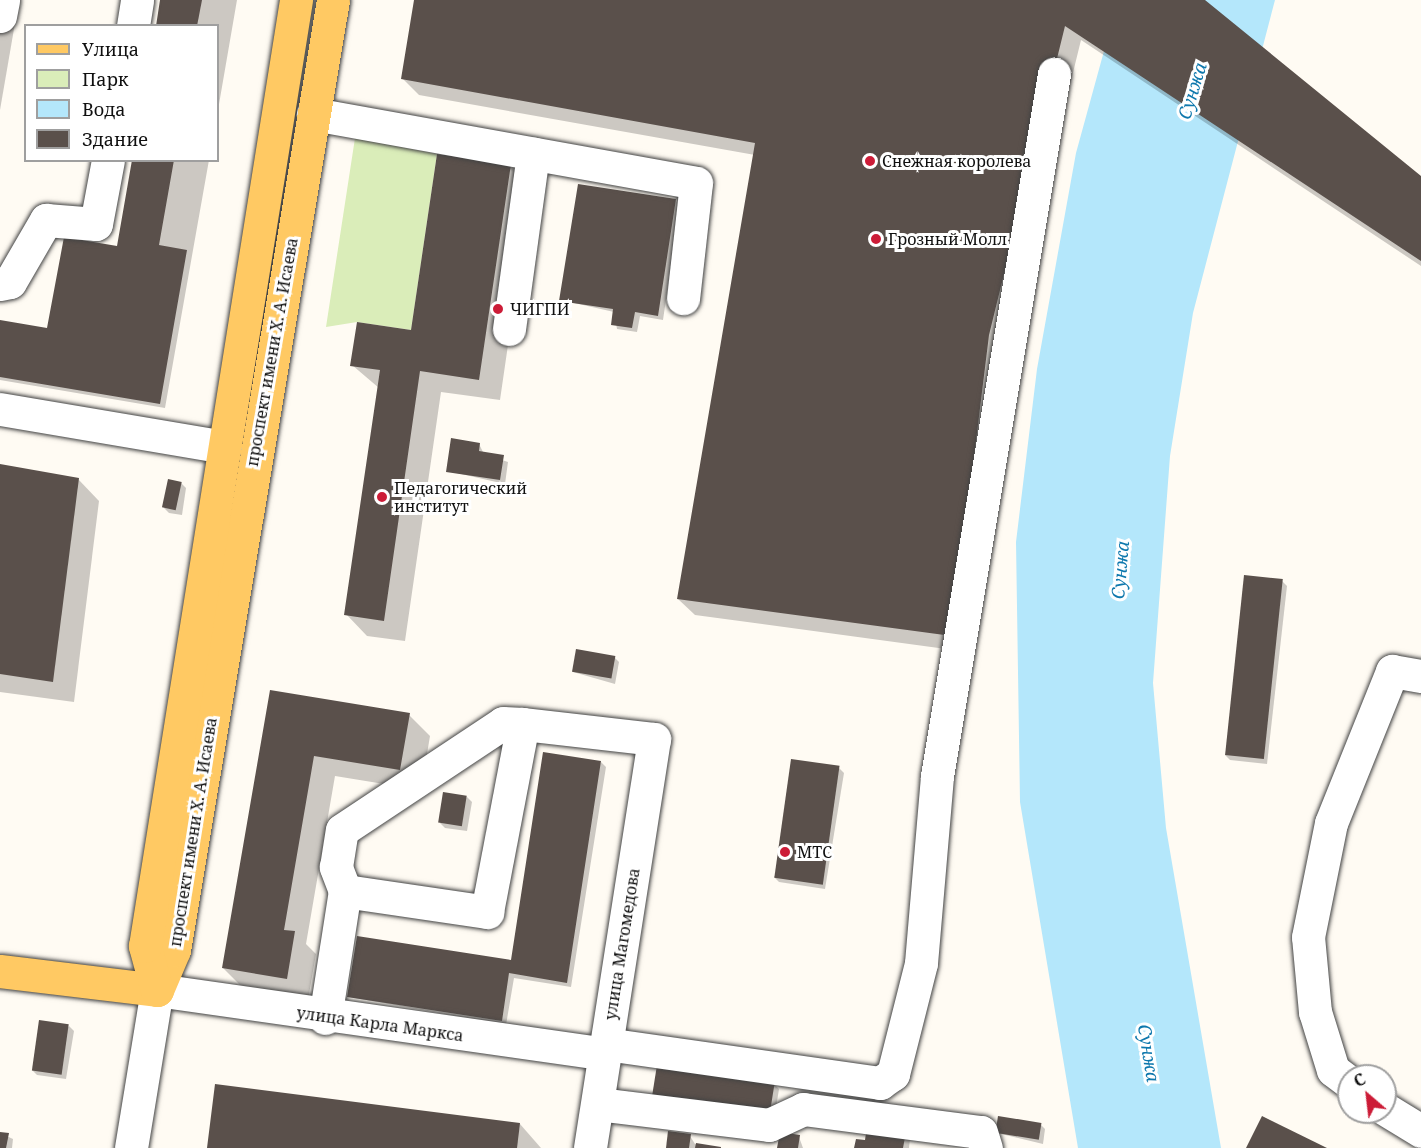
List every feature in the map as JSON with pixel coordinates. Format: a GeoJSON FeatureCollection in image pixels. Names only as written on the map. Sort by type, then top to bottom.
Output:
{"type":"FeatureCollection","features":[{"type":"Feature","properties":{"kind":"main road","name":"проспект имени Х. А. Исаева"},"geometry":{"type":"LineString","coordinates":[[157,990],[145,946],[296,0]]}},
{"type":"Feature","properties":{"kind":"main road","name":"проспект имени Х. А. Исаева"},"geometry":{"type":"LineString","coordinates":[[157,990],[174,950],[312,114],[333,0]]}},
{"type":"Feature","properties":{"kind":"main road"},"geometry":{"type":"LineString","coordinates":[[0,971],[157,990]]}},
{"type":"Feature","properties":{"kind":"street"},"geometry":{"type":"LineString","coordinates":[[0,16],[3,0]]}},
{"type":"Feature","properties":{"kind":"street"},"geometry":{"type":"LineString","coordinates":[[133,24],[137,0]]}},
{"type":"Feature","properties":{"kind":"street","name":"улица Карла Маркса"},"geometry":{"type":"LineString","coordinates":[[157,990],[325,1018],[880,1083],[893,1074],[921,963],[937,776],[1054,74]]}},
{"type":"Feature","properties":{"kind":"street"},"geometry":{"type":"LineString","coordinates":[[312,114],[696,183],[682,298]]}},
{"type":"Feature","properties":{"kind":"street"},"geometry":{"type":"LineString","coordinates":[[509,328],[533,154]]}},
{"type":"Feature","properties":{"kind":"street"},"geometry":{"type":"LineString","coordinates":[[0,284],[10,282],[46,220],[96,224],[108,162]]}},
{"type":"Feature","properties":{"kind":"street"},"geometry":{"type":"LineString","coordinates":[[0,409],[225,447]]}},
{"type":"Feature","properties":{"kind":"street"},"geometry":{"type":"LineString","coordinates":[[1337,1073],[1333,1070],[1316,1012],[1308,937],[1331,823],[1392,671],[1421,676]]}},
{"type":"Feature","properties":{"kind":"street"},"geometry":{"type":"LineString","coordinates":[[325,1018],[345,891],[336,867],[342,830],[503,723],[523,724],[487,912],[345,891]]}},
{"type":"Feature","properties":{"kind":"street","name":"улица Магомедова"},"geometry":{"type":"LineString","coordinates":[[523,724],[654,739],[590,1148]]}},
{"type":"Feature","properties":{"kind":"street"},"geometry":{"type":"LineString","coordinates":[[132,1148],[157,990]]}},
{"type":"Feature","properties":{"kind":"street"},"geometry":{"type":"LineString","coordinates":[[598,1104],[769,1125],[803,1109],[981,1132],[986,1148]]}},
{"type":"Feature","properties":{"kind":"street"},"geometry":{"type":"LineString","coordinates":[[1397,1116],[1421,1131]]}},
{"type":"Feature","properties":{"kind":"green space"},"geometry":{"type":"Polygon","coordinates":[[[355,138],[437,154],[411,330],[357,322],[326,327],[355,138]]]}},
{"type":"Feature","properties":{"kind":"water","name":"Сунжа"},"geometry":{"type":"Polygon","coordinates":[[[1118,0],[1275,0],[1193,313],[1170,456],[1153,683],[1166,828],[1221,1148],[1078,1148],[1020,802],[1016,542],[1037,369],[1076,153],[1118,0]]]}},
{"type":"Feature","properties":{"kind":"building"},"geometry":{"type":"Polygon","coordinates":[[[160,0],[202,0],[197,24],[156,24],[160,0]]]}},
{"type":"Feature","properties":{"kind":"building","name":"Грозный Молл"},"geometry":{"type":"Polygon","coordinates":[[[414,0],[1205,0],[1421,176],[1421,261],[1065,26],[989,335],[952,636],[677,599],[755,143],[401,79],[414,0]]]}},
{"type":"Feature","properties":{"kind":"building","name":"Педагогический институт"},"geometry":{"type":"Polygon","coordinates":[[[437,154],[511,164],[479,380],[420,371],[384,621],[344,615],[380,370],[350,366],[357,322],[411,330],[437,154]]]}},
{"type":"Feature","properties":{"kind":"building"},"geometry":{"type":"Polygon","coordinates":[[[132,162],[174,162],[159,245],[187,250],[160,404],[0,377],[0,320],[47,328],[64,237],[117,246],[132,162]]]}},
{"type":"Feature","properties":{"kind":"building"},"geometry":{"type":"Polygon","coordinates":[[[578,184],[676,199],[658,316],[635,312],[632,328],[611,325],[613,309],[559,301],[578,184]]]}},
{"type":"Feature","properties":{"kind":"building"},"geometry":{"type":"Polygon","coordinates":[[[451,438],[480,443],[479,451],[504,455],[500,480],[446,472],[451,438]]]}},
{"type":"Feature","properties":{"kind":"building"},"geometry":{"type":"Polygon","coordinates":[[[0,464],[79,478],[53,682],[0,674],[0,464]]]}},
{"type":"Feature","properties":{"kind":"building"},"geometry":{"type":"Polygon","coordinates":[[[168,479],[182,482],[176,510],[162,507],[168,479]]]}},
{"type":"Feature","properties":{"kind":"building"},"geometry":{"type":"Polygon","coordinates":[[[1244,575],[1283,579],[1264,759],[1225,755],[1244,575]]]}},
{"type":"Feature","properties":{"kind":"building"},"geometry":{"type":"Polygon","coordinates":[[[576,649],[615,656],[611,679],[572,672],[576,649]]]}},
{"type":"Feature","properties":{"kind":"building"},"geometry":{"type":"Polygon","coordinates":[[[270,690],[410,713],[400,770],[314,756],[284,930],[295,931],[287,979],[222,968],[270,690]]]}},
{"type":"Feature","properties":{"kind":"building"},"geometry":{"type":"Polygon","coordinates":[[[543,752],[601,761],[567,983],[509,973],[502,1021],[347,997],[357,936],[511,960],[543,752]]]}},
{"type":"Feature","properties":{"kind":"building"},"geometry":{"type":"Polygon","coordinates":[[[791,759],[840,766],[823,885],[774,878],[791,759]]]}},
{"type":"Feature","properties":{"kind":"building"},"geometry":{"type":"Polygon","coordinates":[[[443,792],[467,796],[462,826],[438,823],[443,792]]]}},
{"type":"Feature","properties":{"kind":"building"},"geometry":{"type":"Polygon","coordinates":[[[39,1020],[69,1024],[62,1075],[32,1071],[39,1020]]]}},
{"type":"Feature","properties":{"kind":"building"},"geometry":{"type":"Polygon","coordinates":[[[657,1065],[775,1084],[769,1116],[652,1098],[657,1065]]]}},
{"type":"Feature","properties":{"kind":"building"},"geometry":{"type":"Polygon","coordinates":[[[215,1084],[520,1123],[517,1148],[207,1148],[215,1084]]]}},
{"type":"Feature","properties":{"kind":"building"},"geometry":{"type":"Polygon","coordinates":[[[998,1116],[1041,1123],[1039,1140],[995,1133],[998,1116]]]}},
{"type":"Feature","properties":{"kind":"building"},"geometry":{"type":"Polygon","coordinates":[[[1262,1116],[1327,1148],[1246,1148],[1262,1116]]]}},
{"type":"Feature","properties":{"kind":"building"},"geometry":{"type":"Polygon","coordinates":[[[867,1126],[906,1132],[903,1148],[854,1148],[856,1139],[865,1140],[867,1126]]]}},
{"type":"Feature","properties":{"kind":"building"},"geometry":{"type":"Polygon","coordinates":[[[668,1131],[691,1134],[689,1148],[666,1148],[668,1131]]]}},
{"type":"Feature","properties":{"kind":"building"},"geometry":{"type":"Polygon","coordinates":[[[0,1132],[9,1133],[6,1148],[0,1148],[0,1132]]]}},
{"type":"Feature","properties":{"kind":"building"},"geometry":{"type":"Polygon","coordinates":[[[780,1132],[800,1135],[798,1148],[777,1148],[780,1132]]]}},
{"type":"Feature","properties":{"kind":"building"},"geometry":{"type":"Polygon","coordinates":[[[696,1143],[721,1147],[721,1148],[695,1148],[696,1143]]]}},
{"type":"Feature","properties":{"kind":"place","name":"Снежная королева"},"geometry":{"type":"Point","coordinates":[870,161]}},
{"type":"Feature","properties":{"kind":"place","name":"Грозный Молл"},"geometry":{"type":"Point","coordinates":[876,239]}},
{"type":"Feature","properties":{"kind":"place","name":"ЧИГПИ"},"geometry":{"type":"Point","coordinates":[498,309]}},
{"type":"Feature","properties":{"kind":"place","name":"Педагогический институт"},"geometry":{"type":"Point","coordinates":[382,497]}},
{"type":"Feature","properties":{"kind":"place","name":"МТС"},"geometry":{"type":"Point","coordinates":[785,852]}}]}
